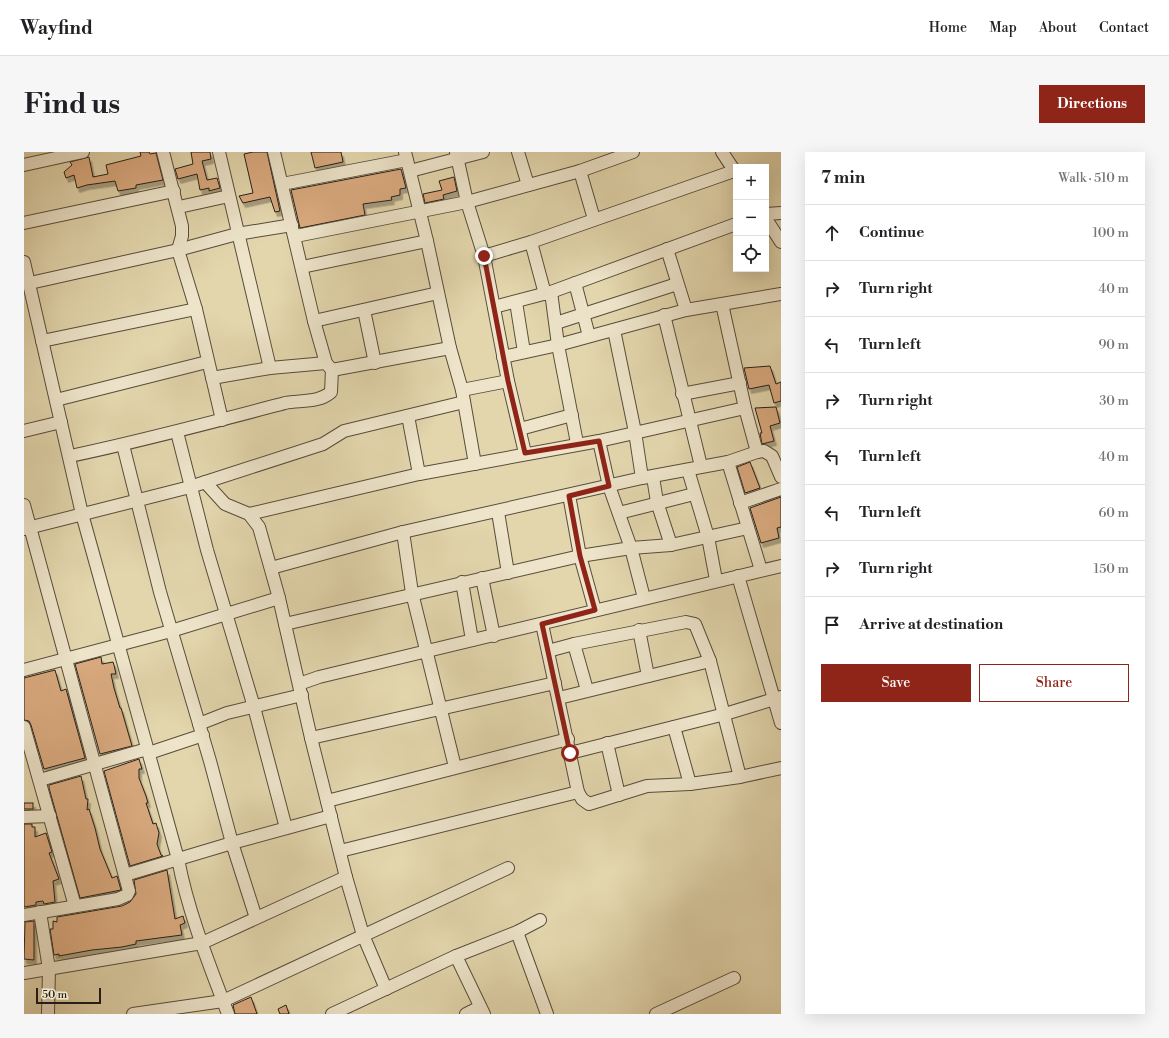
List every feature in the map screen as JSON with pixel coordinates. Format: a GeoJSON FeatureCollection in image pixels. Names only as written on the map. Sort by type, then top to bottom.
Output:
{"type":"FeatureCollection","features":[{"type":"Feature","properties":{"kind":"street"},"geometry":{"type":"LineString","coordinates":[[24,165],[83,152]]}},
{"type":"Feature","properties":{"kind":"street"},"geometry":{"type":"LineString","coordinates":[[163,152],[179,206],[182,236],[178,250],[196,309],[207,362],[222,420]]}},
{"type":"Feature","properties":{"kind":"street"},"geometry":{"type":"LineString","coordinates":[[218,152],[270,368]]}},
{"type":"Feature","properties":{"kind":"street"},"geometry":{"type":"LineString","coordinates":[[70,456],[177,432],[288,403],[317,400],[327,396],[331,392],[329,367],[314,321],[294,230],[274,152]]}},
{"type":"Feature","properties":{"kind":"street"},"geometry":{"type":"LineString","coordinates":[[282,184],[407,161],[483,152]]}},
{"type":"Feature","properties":{"kind":"street"},"geometry":{"type":"LineString","coordinates":[[518,152],[528,185]]}},
{"type":"Feature","properties":{"kind":"street"},"geometry":{"type":"LineString","coordinates":[[28,289],[237,234],[294,230],[420,212],[467,202],[580,170],[633,152]]}},
{"type":"Feature","properties":{"kind":"street"},"geometry":{"type":"LineString","coordinates":[[722,152],[733,169]]}},
{"type":"Feature","properties":{"kind":"street"},"geometry":{"type":"LineString","coordinates":[[457,155],[467,202],[484,256],[503,357],[525,453]]}},
{"type":"Feature","properties":{"kind":"street"},"geometry":{"type":"LineString","coordinates":[[407,161],[427,241],[450,348],[463,396],[475,464]]}},
{"type":"Feature","properties":{"kind":"street"},"geometry":{"type":"LineString","coordinates":[[580,170],[594,219]]}},
{"type":"Feature","properties":{"kind":"street"},"geometry":{"type":"LineString","coordinates":[[484,256],[531,242],[594,219],[733,173]]}},
{"type":"Feature","properties":{"kind":"street"},"geometry":{"type":"LineString","coordinates":[[24,224],[174,191]]}},
{"type":"Feature","properties":{"kind":"street"},"geometry":{"type":"LineString","coordinates":[[179,206],[229,196]]}},
{"type":"Feature","properties":{"kind":"street"},"geometry":{"type":"LineString","coordinates":[[769,214],[781,212]]}},
{"type":"Feature","properties":{"kind":"street"},"geometry":{"type":"LineString","coordinates":[[769,224],[781,242]]}},
{"type":"Feature","properties":{"kind":"street"},"geometry":{"type":"LineString","coordinates":[[494,307],[548,293],[733,225]]}},
{"type":"Feature","properties":{"kind":"street"},"geometry":{"type":"LineString","coordinates":[[302,267],[427,241]]}},
{"type":"Feature","properties":{"kind":"street"},"geometry":{"type":"LineString","coordinates":[[531,242],[548,293],[556,323],[558,345],[577,444]]}},
{"type":"Feature","properties":{"kind":"street"},"geometry":{"type":"LineString","coordinates":[[667,249],[686,310]]}},
{"type":"Feature","properties":{"kind":"street"},"geometry":{"type":"LineString","coordinates":[[24,262],[28,289],[70,456],[82,514],[178,859],[182,879],[202,943],[228,1014]]}},
{"type":"Feature","properties":{"kind":"street"},"geometry":{"type":"LineString","coordinates":[[575,283],[589,336]]}},
{"type":"Feature","properties":{"kind":"street"},"geometry":{"type":"LineString","coordinates":[[556,323],[677,284]]}},
{"type":"Feature","properties":{"kind":"street"},"geometry":{"type":"LineString","coordinates":[[314,321],[438,293]]}},
{"type":"Feature","properties":{"kind":"street"},"geometry":{"type":"LineString","coordinates":[[503,357],[558,345],[686,310],[722,304],[780,298]]}},
{"type":"Feature","properties":{"kind":"street"},"geometry":{"type":"LineString","coordinates":[[516,302],[524,352]]}},
{"type":"Feature","properties":{"kind":"street"},"geometry":{"type":"LineString","coordinates":[[722,304],[745,408],[758,452]]}},
{"type":"Feature","properties":{"kind":"street"},"geometry":{"type":"LineString","coordinates":[[42,341],[196,309]]}},
{"type":"Feature","properties":{"kind":"street"},"geometry":{"type":"LineString","coordinates":[[364,310],[375,363]]}},
{"type":"Feature","properties":{"kind":"street"},"geometry":{"type":"LineString","coordinates":[[664,315],[688,420],[701,466]]}},
{"type":"Feature","properties":{"kind":"street"},"geometry":{"type":"LineString","coordinates":[[614,330],[635,432],[648,477],[658,502],[671,545]]}},
{"type":"Feature","properties":{"kind":"street"},"geometry":{"type":"LineString","coordinates":[[212,378],[270,368],[329,367],[375,363],[450,348]]}},
{"type":"Feature","properties":{"kind":"street"},"geometry":{"type":"LineString","coordinates":[[56,400],[207,362]]}},
{"type":"Feature","properties":{"kind":"street"},"geometry":{"type":"LineString","coordinates":[[27,528],[136,502],[190,487],[323,444],[344,431],[408,416],[508,381]]}},
{"type":"Feature","properties":{"kind":"street"},"geometry":{"type":"LineString","coordinates":[[682,394],[740,383]]}},
{"type":"Feature","properties":{"kind":"street"},"geometry":{"type":"LineString","coordinates":[[249,514],[419,474],[525,453],[599,441],[745,408]]}},
{"type":"Feature","properties":{"kind":"street"},"geometry":{"type":"LineString","coordinates":[[520,429],[572,415]]}},
{"type":"Feature","properties":{"kind":"street"},"geometry":{"type":"LineString","coordinates":[[408,416],[419,474]]}},
{"type":"Feature","properties":{"kind":"street"},"geometry":{"type":"LineString","coordinates":[[24,431],[61,422]]}},
{"type":"Feature","properties":{"kind":"street"},"geometry":{"type":"LineString","coordinates":[[177,432],[206,550],[228,615],[286,828]]}},
{"type":"Feature","properties":{"kind":"street"},"geometry":{"type":"LineString","coordinates":[[599,441],[609,486],[631,548],[644,598]]}},
{"type":"Feature","properties":{"kind":"street"},"geometry":{"type":"LineString","coordinates":[[123,444],[136,502],[171,631],[201,729],[232,843],[256,918]]}},
{"type":"Feature","properties":{"kind":"street"},"geometry":{"type":"LineString","coordinates":[[271,568],[403,532],[498,512],[648,477],[728,462],[758,452],[764,452],[772,456],[781,477]]}},
{"type":"Feature","properties":{"kind":"street"},"geometry":{"type":"LineString","coordinates":[[728,462],[761,570]]}},
{"type":"Feature","properties":{"kind":"street"},"geometry":{"type":"LineString","coordinates":[[688,470],[708,537],[716,580]]}},
{"type":"Feature","properties":{"kind":"street"},"geometry":{"type":"LineString","coordinates":[[205,482],[225,504],[249,514],[259,527],[279,598],[311,738],[346,877],[364,935],[386,989]]}},
{"type":"Feature","properties":{"kind":"street"},"geometry":{"type":"LineString","coordinates":[[740,503],[781,489]]}},
{"type":"Feature","properties":{"kind":"street"},"geometry":{"type":"LineString","coordinates":[[619,513],[694,494]]}},
{"type":"Feature","properties":{"kind":"street"},"geometry":{"type":"LineString","coordinates":[[569,496],[580,556],[595,610]]}},
{"type":"Feature","properties":{"kind":"street"},"geometry":{"type":"LineString","coordinates":[[24,505],[27,528],[67,658],[94,765],[126,875],[129,891],[127,896],[118,899],[24,916]]}},
{"type":"Feature","properties":{"kind":"street"},"geometry":{"type":"LineString","coordinates":[[498,512],[508,573]]}},
{"type":"Feature","properties":{"kind":"street"},"geometry":{"type":"LineString","coordinates":[[285,624],[412,593],[580,556],[631,548],[671,545],[748,528]]}},
{"type":"Feature","properties":{"kind":"street"},"geometry":{"type":"LineString","coordinates":[[403,532],[412,593],[428,651],[440,708],[455,767]]}},
{"type":"Feature","properties":{"kind":"street"},"geometry":{"type":"LineString","coordinates":[[40,780],[148,751],[201,729],[227,713],[254,707],[301,690],[319,677],[494,636],[716,580],[781,566]]}},
{"type":"Feature","properties":{"kind":"street"},"geometry":{"type":"LineString","coordinates":[[738,576],[778,698],[781,723]]}},
{"type":"Feature","properties":{"kind":"street"},"geometry":{"type":"LineString","coordinates":[[482,578],[494,636]]}},
{"type":"Feature","properties":{"kind":"street"},"geometry":{"type":"LineString","coordinates":[[462,582],[472,640]]}},
{"type":"Feature","properties":{"kind":"street"},"geometry":{"type":"LineString","coordinates":[[24,670],[228,615],[279,598]]}},
{"type":"Feature","properties":{"kind":"street"},"geometry":{"type":"LineString","coordinates":[[548,651],[639,630],[692,622],[698,629],[710,661],[740,777]]}},
{"type":"Feature","properties":{"kind":"street"},"geometry":{"type":"LineString","coordinates":[[542,624],[568,739],[578,792],[582,799],[589,804],[647,786],[690,784],[740,777],[781,768]]}},
{"type":"Feature","properties":{"kind":"street"},"geometry":{"type":"LineString","coordinates":[[639,630],[648,676]]}},
{"type":"Feature","properties":{"kind":"street"},"geometry":{"type":"LineString","coordinates":[[574,644],[587,690]]}},
{"type":"Feature","properties":{"kind":"street"},"geometry":{"type":"LineString","coordinates":[[559,698],[710,661]]}},
{"type":"Feature","properties":{"kind":"street"},"geometry":{"type":"LineString","coordinates":[[311,738],[555,682]]}},
{"type":"Feature","properties":{"kind":"street"},"geometry":{"type":"LineString","coordinates":[[570,753],[724,714],[778,698]]}},
{"type":"Feature","properties":{"kind":"street"},"geometry":{"type":"LineString","coordinates":[[24,727],[75,906]]}},
{"type":"Feature","properties":{"kind":"street"},"geometry":{"type":"LineString","coordinates":[[674,727],[690,784]]}},
{"type":"Feature","properties":{"kind":"street"},"geometry":{"type":"LineString","coordinates":[[327,801],[568,739]]}},
{"type":"Feature","properties":{"kind":"street"},"geometry":{"type":"LineString","coordinates":[[607,743],[619,794]]}},
{"type":"Feature","properties":{"kind":"street"},"geometry":{"type":"LineString","coordinates":[[340,851],[578,792]]}},
{"type":"Feature","properties":{"kind":"street"},"geometry":{"type":"LineString","coordinates":[[24,817],[50,816]]}},
{"type":"Feature","properties":{"kind":"street"},"geometry":{"type":"LineString","coordinates":[[126,875],[232,843],[331,816]]}},
{"type":"Feature","properties":{"kind":"street"},"geometry":{"type":"LineString","coordinates":[[133,1014],[161,1012],[223,1001],[508,868]]}},
{"type":"Feature","properties":{"kind":"street"},"geometry":{"type":"LineString","coordinates":[[24,972],[202,943],[346,877]]}},
{"type":"Feature","properties":{"kind":"street"},"geometry":{"type":"LineString","coordinates":[[40,912],[49,969],[48,1014]]}},
{"type":"Feature","properties":{"kind":"street"},"geometry":{"type":"LineString","coordinates":[[332,1014],[456,956],[517,932],[540,920]]}},
{"type":"Feature","properties":{"kind":"street"},"geometry":{"type":"LineString","coordinates":[[517,932],[547,1014]]}},
{"type":"Feature","properties":{"kind":"street"},"geometry":{"type":"LineString","coordinates":[[456,956],[482,1010],[466,1014]]}},
{"type":"Feature","properties":{"kind":"street"},"geometry":{"type":"LineString","coordinates":[[656,1014],[672,1011],[734,978]]}},
{"type":"Feature","properties":{"kind":"building"},"geometry":{"type":"Polygon","coordinates":[[[140,152],[149,152],[150,154],[156,153],[163,180],[136,185],[136,188],[118,191],[115,181],[77,188],[74,175],[66,178],[64,172],[72,165],[70,162],[89,157],[93,177],[108,174],[106,165],[141,156],[140,152]]]}},
{"type":"Feature","properties":{"kind":"building"},"geometry":{"type":"Polygon","coordinates":[[[191,152],[210,152],[211,159],[202,161],[207,180],[217,178],[220,188],[209,191],[209,188],[200,190],[197,174],[178,179],[175,169],[193,164],[191,152]]]}},
{"type":"Feature","properties":{"kind":"building"},"geometry":{"type":"Polygon","coordinates":[[[253,152],[267,152],[280,211],[275,212],[270,197],[243,203],[239,196],[253,193],[244,154],[253,152]]]}},
{"type":"Feature","properties":{"kind":"building"},"geometry":{"type":"Polygon","coordinates":[[[311,152],[341,152],[343,162],[315,168],[311,152]]]}},
{"type":"Feature","properties":{"kind":"building"},"geometry":{"type":"Polygon","coordinates":[[[401,169],[406,188],[400,189],[400,195],[391,197],[392,200],[363,204],[365,215],[300,228],[291,190],[401,169]]]}},
{"type":"Feature","properties":{"kind":"building"},"geometry":{"type":"Polygon","coordinates":[[[454,177],[457,191],[443,195],[444,199],[425,203],[423,194],[442,190],[439,181],[454,177]]]}},
{"type":"Feature","properties":{"kind":"building"},"geometry":{"type":"Polygon","coordinates":[[[770,366],[776,384],[781,382],[781,401],[774,403],[769,385],[749,389],[744,368],[770,366]]]}},
{"type":"Feature","properties":{"kind":"building"},"geometry":{"type":"Polygon","coordinates":[[[776,407],[780,423],[770,426],[774,441],[762,444],[760,433],[762,433],[755,408],[776,407]]]}},
{"type":"Feature","properties":{"kind":"building"},"geometry":{"type":"Polygon","coordinates":[[[750,462],[760,488],[745,493],[737,467],[750,462]]]}},
{"type":"Feature","properties":{"kind":"building"},"geometry":{"type":"Polygon","coordinates":[[[781,497],[781,527],[777,528],[779,538],[761,543],[750,508],[781,497]]]}},
{"type":"Feature","properties":{"kind":"building"},"geometry":{"type":"Polygon","coordinates":[[[101,657],[102,664],[113,662],[116,674],[111,674],[114,688],[132,746],[100,754],[75,664],[101,657]]]}},
{"type":"Feature","properties":{"kind":"building"},"geometry":{"type":"Polygon","coordinates":[[[55,670],[61,691],[66,689],[85,758],[44,769],[31,725],[29,721],[24,720],[24,678],[55,670]]]}},
{"type":"Feature","properties":{"kind":"building"},"geometry":{"type":"Polygon","coordinates":[[[139,759],[142,769],[139,769],[139,778],[146,796],[148,803],[146,803],[153,824],[156,823],[159,833],[157,844],[161,855],[163,856],[130,866],[104,771],[139,759]]]}},
{"type":"Feature","properties":{"kind":"building"},"geometry":{"type":"Polygon","coordinates":[[[81,776],[86,799],[88,799],[87,810],[89,809],[100,849],[112,878],[117,876],[121,890],[80,898],[49,785],[81,776]]]}},
{"type":"Feature","properties":{"kind":"building"},"geometry":{"type":"Polygon","coordinates":[[[24,803],[33,803],[33,809],[24,809],[24,803]]]}},
{"type":"Feature","properties":{"kind":"building"},"geometry":{"type":"Polygon","coordinates":[[[24,824],[32,824],[32,827],[35,827],[35,837],[46,833],[52,852],[49,853],[59,879],[53,881],[55,902],[44,904],[43,901],[36,902],[36,905],[24,907],[24,824]]]}},
{"type":"Feature","properties":{"kind":"building"},"geometry":{"type":"Polygon","coordinates":[[[167,870],[175,919],[183,916],[185,923],[180,925],[182,935],[136,941],[136,944],[122,947],[92,950],[59,956],[59,954],[54,955],[50,929],[53,929],[53,921],[57,922],[57,917],[122,906],[130,902],[136,894],[134,880],[167,870]]]}},
{"type":"Feature","properties":{"kind":"building"},"geometry":{"type":"Polygon","coordinates":[[[34,921],[34,960],[24,959],[25,922],[34,921]]]}},
{"type":"Feature","properties":{"kind":"building"},"geometry":{"type":"Polygon","coordinates":[[[251,997],[257,1014],[235,1014],[233,1005],[251,997]]]}},
{"type":"Feature","properties":{"kind":"building"},"geometry":{"type":"Polygon","coordinates":[[[286,1005],[289,1014],[280,1014],[278,1009],[286,1005]]]}},
{"type":"Feature","properties":{"kind":"route"},"geometry":{"type":"LineString","coordinates":[[484,256],[508,381],[525,453],[599,441],[609,486],[569,496],[580,556],[595,610],[542,624],[570,753]]}}]}
